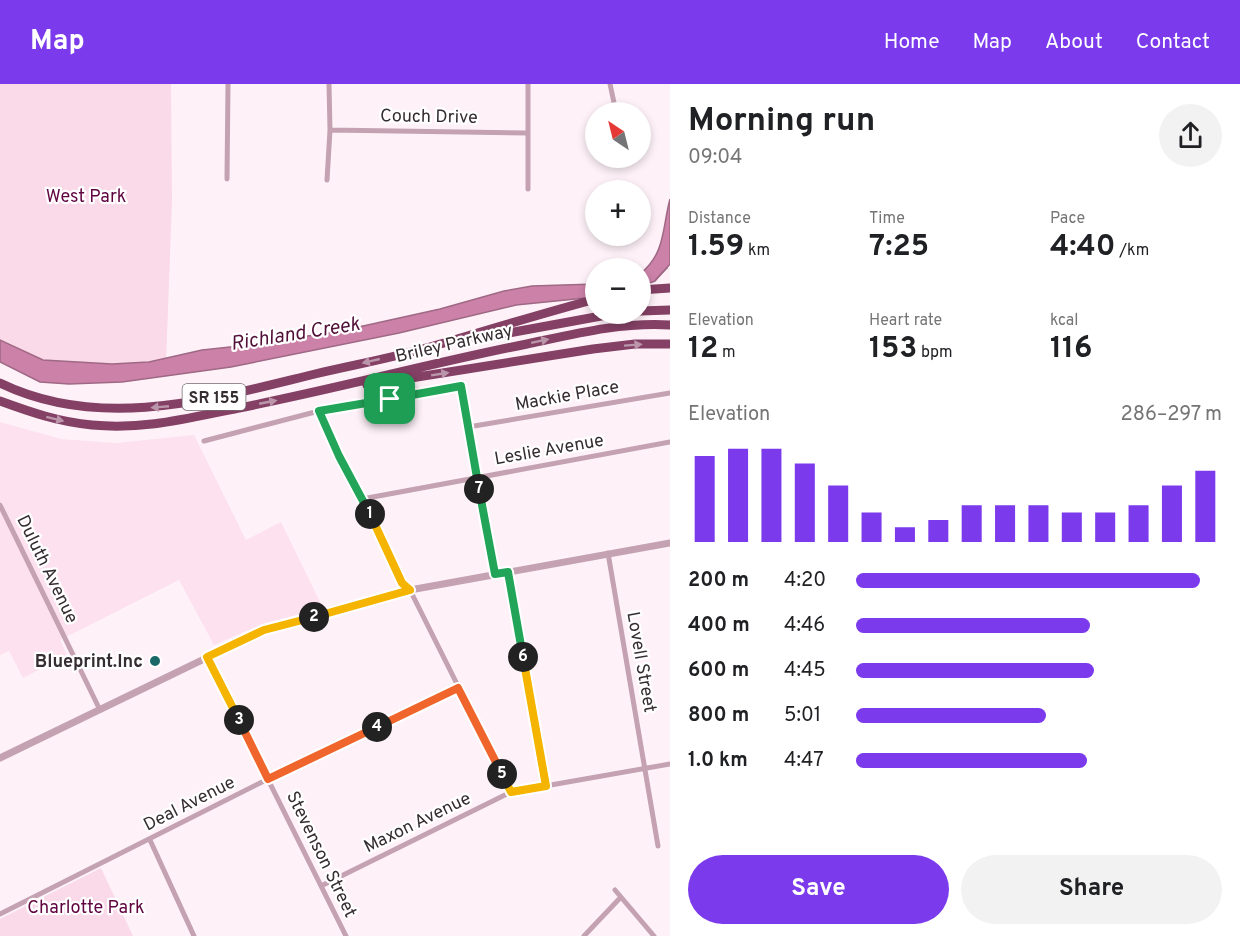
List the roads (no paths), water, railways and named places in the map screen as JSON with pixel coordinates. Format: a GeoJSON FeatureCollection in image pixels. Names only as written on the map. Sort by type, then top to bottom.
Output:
{"type":"FeatureCollection","features":[{"type":"Feature","properties":{"kind":"highway"},"geometry":{"type":"LineString","coordinates":[[651,289],[670,288]]}},
{"type":"Feature","properties":{"kind":"highway","name":"Briley Parkway"},"geometry":{"type":"LineString","coordinates":[[0,383],[34,396],[87,408],[123,409],[167,406],[288,381],[428,348],[539,314],[585,303]]}},
{"type":"Feature","properties":{"kind":"highway"},"geometry":{"type":"LineString","coordinates":[[651,311],[670,310]]}},
{"type":"Feature","properties":{"kind":"highway"},"geometry":{"type":"LineString","coordinates":[[428,348],[585,319]]}},
{"type":"Feature","properties":{"kind":"highway","name":"Briley Parkway"},"geometry":{"type":"LineString","coordinates":[[0,400],[58,420],[93,425],[157,425],[299,396],[489,351],[587,331],[620,326],[670,325]]}},
{"type":"Feature","properties":{"kind":"highway"},"geometry":{"type":"LineString","coordinates":[[299,396],[593,349],[635,344],[670,344]]}},
{"type":"Feature","properties":{"kind":"street"},"geometry":{"type":"LineString","coordinates":[[227,179],[228,84]]}},
{"type":"Feature","properties":{"kind":"street"},"geometry":{"type":"LineString","coordinates":[[327,180],[330,130],[328,84]]}},
{"type":"Feature","properties":{"kind":"street"},"geometry":{"type":"LineString","coordinates":[[528,84],[528,189]]}},
{"type":"Feature","properties":{"kind":"street"},"geometry":{"type":"LineString","coordinates":[[610,84],[614,102]]}},
{"type":"Feature","properties":{"kind":"street","name":"Couch Drive"},"geometry":{"type":"LineString","coordinates":[[330,130],[527,133]]}},
{"type":"Feature","properties":{"kind":"street"},"geometry":{"type":"LineString","coordinates":[[204,441],[319,411],[461,386],[495,574]]}},
{"type":"Feature","properties":{"kind":"street","name":"Mackie Place"},"geometry":{"type":"LineString","coordinates":[[468,427],[670,393]]}},
{"type":"Feature","properties":{"kind":"street"},"geometry":{"type":"LineString","coordinates":[[319,411],[402,583],[410,590],[511,792]]}},
{"type":"Feature","properties":{"kind":"street","name":"Leslie Avenue"},"geometry":{"type":"LineString","coordinates":[[362,499],[670,442]]}},
{"type":"Feature","properties":{"kind":"street","name":"Duluth Avenue"},"geometry":{"type":"LineString","coordinates":[[0,505],[100,710]]}},
{"type":"Feature","properties":{"kind":"street"},"geometry":{"type":"LineString","coordinates":[[0,758],[264,630],[410,590],[670,543]]}},
{"type":"Feature","properties":{"kind":"street","name":"Lovell Street"},"geometry":{"type":"LineString","coordinates":[[608,553],[658,846]]}},
{"type":"Feature","properties":{"kind":"street"},"geometry":{"type":"LineString","coordinates":[[508,572],[546,786]]}},
{"type":"Feature","properties":{"kind":"street","name":"Stevenson Street"},"geometry":{"type":"LineString","coordinates":[[207,657],[346,936]]}},
{"type":"Feature","properties":{"kind":"street","name":"Deal Avenue"},"geometry":{"type":"LineString","coordinates":[[0,914],[268,779],[458,688]]}},
{"type":"Feature","properties":{"kind":"street","name":"Maxon Avenue"},"geometry":{"type":"LineString","coordinates":[[321,886],[511,792],[670,764]]}},
{"type":"Feature","properties":{"kind":"street"},"geometry":{"type":"LineString","coordinates":[[150,840],[194,936]]}},
{"type":"Feature","properties":{"kind":"street"},"geometry":{"type":"LineString","coordinates":[[615,890],[654,936]]}},
{"type":"Feature","properties":{"kind":"street"},"geometry":{"type":"LineString","coordinates":[[584,936],[621,897]]}},
{"type":"Feature","properties":{"kind":"waterway","name":"Richland Creek"},"geometry":{"type":"LineString","coordinates":[[656,279],[667,268]]}},
{"type":"Feature","properties":{"kind":"place","name":"Blueprint.Inc"},"geometry":{"type":"Point","coordinates":[155,661]}},
{"type":"Feature","properties":{"kind":"park label","name":"West Park"},"geometry":{"type":"Point","coordinates":[86,196]}},
{"type":"Feature","properties":{"kind":"park label","name":"Charlotte Park"},"geometry":{"type":"Point","coordinates":[86,907]}}]}
